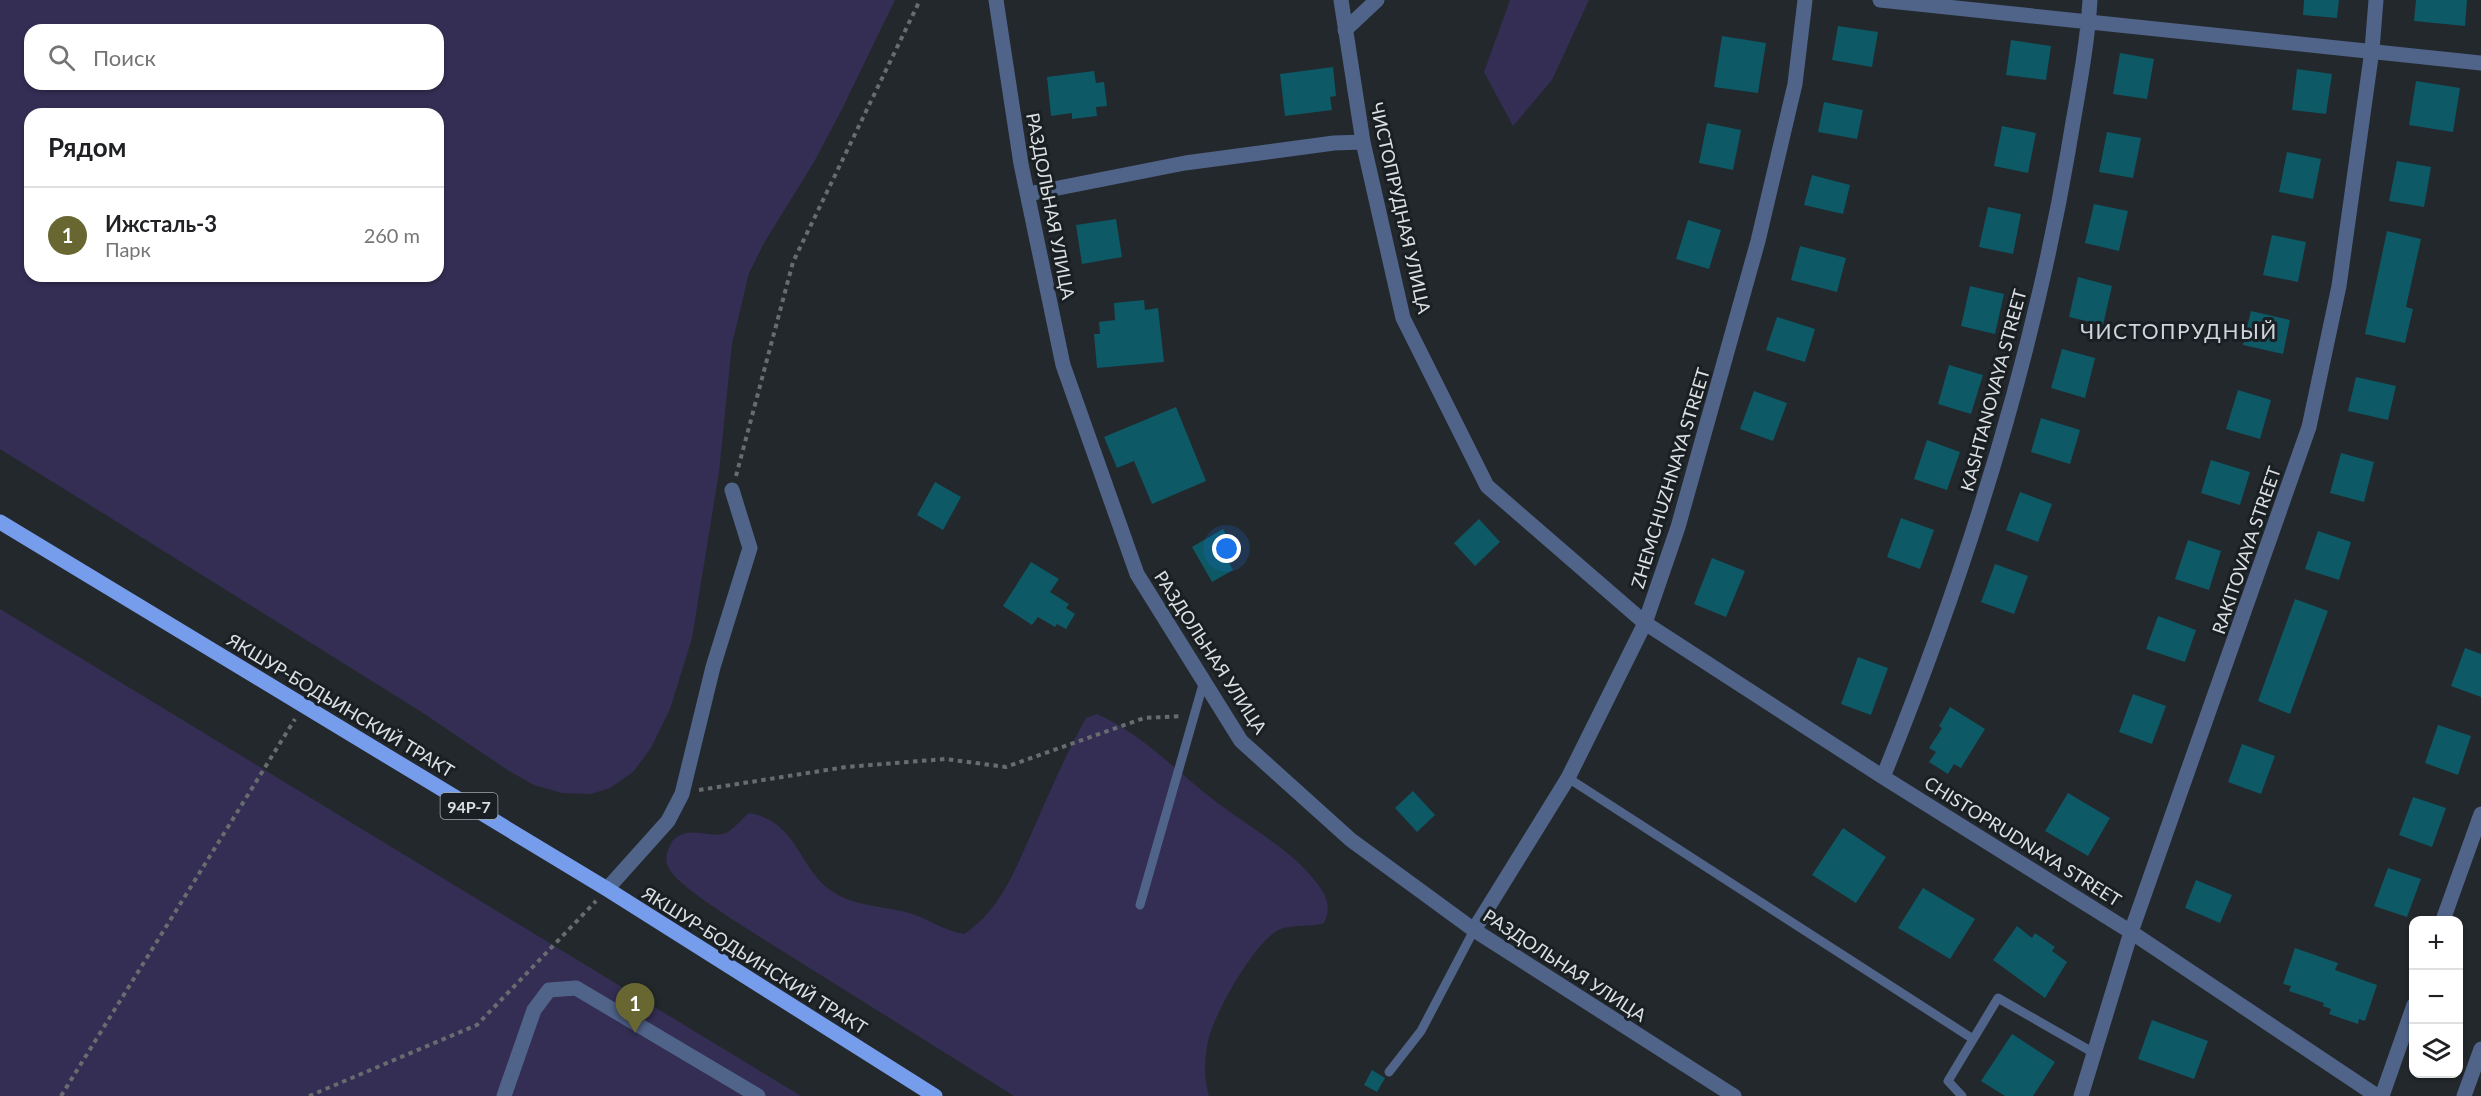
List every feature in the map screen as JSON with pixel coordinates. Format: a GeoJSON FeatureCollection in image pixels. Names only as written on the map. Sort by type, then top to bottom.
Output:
{"type":"FeatureCollection","features":[{"type":"Feature","properties":{"kind":"main road","name":"ЯКШУР-БОДЬИНСКИЙ ТРАКТ"},"geometry":{"type":"LineString","coordinates":[[0,522],[607,890],[935,1096]]}},
{"type":"Feature","properties":{"kind":"street","name":"РАЗДОЛЬНАЯ УЛИЦА"},"geometry":{"type":"LineString","coordinates":[[996,0],[1021,164],[1063,365],[1137,574],[1241,741],[1351,840],[1474,930],[1734,1096]]}},
{"type":"Feature","properties":{"kind":"street","name":"ЧИСТОПРУДНАЯ УЛИЦА"},"geometry":{"type":"LineString","coordinates":[[1341,0],[1363,142],[1403,318],[1487,486],[1646,623]]}},
{"type":"Feature","properties":{"kind":"street"},"geometry":{"type":"LineString","coordinates":[[1345,30],[1377,0]]}},
{"type":"Feature","properties":{"kind":"street","name":"ZHEMCHUZHNAYA STREET"},"geometry":{"type":"LineString","coordinates":[[1474,930],[1568,778],[1646,623],[1678,527],[1758,241],[1795,84],[1805,0]]}},
{"type":"Feature","properties":{"kind":"street"},"geometry":{"type":"LineString","coordinates":[[1881,0],[2481,63]]}},
{"type":"Feature","properties":{"kind":"street","name":"KASHTANOVAYA STREET"},"geometry":{"type":"LineString","coordinates":[[1883,777],[1916,695],[1980,515],[2019,382],[2055,228],[2089,22],[2090,0]]}},
{"type":"Feature","properties":{"kind":"street","name":"RAKITOVAYA STREET"},"geometry":{"type":"LineString","coordinates":[[2081,1096],[2131,932],[2309,427],[2339,286],[2372,50],[2376,0]]}},
{"type":"Feature","properties":{"kind":"street"},"geometry":{"type":"LineString","coordinates":[[1028,194],[1185,163],[1334,143],[1363,142]]}},
{"type":"Feature","properties":{"kind":"street"},"geometry":{"type":"LineString","coordinates":[[607,890],[668,821],[682,794],[713,667],[750,549],[732,490]]}},
{"type":"Feature","properties":{"kind":"street","name":"CHISTOPRUDNAYA STREET"},"geometry":{"type":"LineString","coordinates":[[1646,623],[1883,777],[2131,932],[2377,1096]]}},
{"type":"Feature","properties":{"kind":"street"},"geometry":{"type":"LineString","coordinates":[[2445,916],[2481,814]]}},
{"type":"Feature","properties":{"kind":"street"},"geometry":{"type":"LineString","coordinates":[[504,1096],[534,1010],[549,990],[576,988],[758,1096]]}},
{"type":"Feature","properties":{"kind":"street"},"geometry":{"type":"LineString","coordinates":[[2382,1096],[2409,1019]]}},
{"type":"Feature","properties":{"kind":"street"},"geometry":{"type":"LineString","coordinates":[[2464,1096],[2481,1049]]}},
{"type":"Feature","properties":{"kind":"lane"},"geometry":{"type":"LineString","coordinates":[[1140,905],[1204,681]]}},
{"type":"Feature","properties":{"kind":"lane"},"geometry":{"type":"LineString","coordinates":[[1568,778],[1973,1039]]}},
{"type":"Feature","properties":{"kind":"lane"},"geometry":{"type":"LineString","coordinates":[[1389,1072],[1421,1031],[1474,930]]}},
{"type":"Feature","properties":{"kind":"lane"},"geometry":{"type":"LineString","coordinates":[[1962,1096],[1948,1081],[1998,998],[2094,1053]]}},
{"type":"Feature","properties":{"kind":"path"},"geometry":{"type":"LineString","coordinates":[[732,490],[793,262],[920,0]]}},
{"type":"Feature","properties":{"kind":"path"},"geometry":{"type":"LineString","coordinates":[[61,1096],[304,705]]}},
{"type":"Feature","properties":{"kind":"path"},"geometry":{"type":"LineString","coordinates":[[682,794],[737,783],[846,767],[945,759],[1006,767],[1144,718],[1195,716]]}},
{"type":"Feature","properties":{"kind":"path"},"geometry":{"type":"LineString","coordinates":[[309,1096],[477,1025],[607,890]]}},
{"type":"Feature","properties":{"kind":"shaded area"},"geometry":{"type":"Polygon","coordinates":[[[0,0],[895,0],[814,162],[764,243],[749,273],[732,344],[719,472],[692,638],[670,709],[651,748],[633,772],[610,788],[591,794],[562,793],[534,785],[509,771],[420,711],[0,449],[0,0]]]}},
{"type":"Feature","properties":{"kind":"shaded area"},"geometry":{"type":"Polygon","coordinates":[[[1510,0],[1589,0],[1552,80],[1513,126],[1484,72],[1510,0]]]}},
{"type":"Feature","properties":{"kind":"shaded area"},"geometry":{"type":"Polygon","coordinates":[[[0,609],[801,1096],[0,1096],[0,609]]]}},
{"type":"Feature","properties":{"kind":"shaded area"},"geometry":{"type":"Polygon","coordinates":[[[1097,714],[1144,742],[1215,801],[1287,853],[1313,878],[1326,899],[1327,912],[1324,923],[1286,927],[1275,932],[1256,952],[1235,982],[1208,1041],[1205,1069],[1209,1096],[1014,1096],[733,920],[686,886],[670,871],[667,864],[668,850],[675,838],[689,833],[723,834],[731,830],[749,813],[764,817],[786,834],[817,877],[836,894],[856,902],[909,913],[964,934],[989,912],[1008,884],[1079,731],[1086,718],[1097,714]]]}},
{"type":"Feature","properties":{"kind":"building"},"geometry":{"type":"Polygon","coordinates":[[[2304,0],[2339,0],[2337,18],[2303,15],[2304,0]]]}},
{"type":"Feature","properties":{"kind":"building"},"geometry":{"type":"Polygon","coordinates":[[[2416,0],[2467,0],[2465,26],[2414,21],[2416,0]]]}},
{"type":"Feature","properties":{"kind":"building"},"geometry":{"type":"Polygon","coordinates":[[[1838,26],[1878,32],[1872,67],[1832,60],[1838,26]]]}},
{"type":"Feature","properties":{"kind":"building"},"geometry":{"type":"Polygon","coordinates":[[[1722,36],[1766,43],[1758,93],[1714,87],[1722,36]]]}},
{"type":"Feature","properties":{"kind":"building"},"geometry":{"type":"Polygon","coordinates":[[[2011,40],[2051,46],[2046,80],[2006,75],[2011,40]]]}},
{"type":"Feature","properties":{"kind":"building"},"geometry":{"type":"Polygon","coordinates":[[[2120,53],[2154,59],[2147,99],[2113,94],[2120,53]]]}},
{"type":"Feature","properties":{"kind":"building"},"geometry":{"type":"Polygon","coordinates":[[[1333,67],[1336,96],[1330,97],[1332,110],[1285,116],[1280,74],[1333,67]]]}},
{"type":"Feature","properties":{"kind":"building"},"geometry":{"type":"Polygon","coordinates":[[[2297,69],[2332,74],[2326,114],[2292,110],[2297,69]]]}},
{"type":"Feature","properties":{"kind":"building"},"geometry":{"type":"Polygon","coordinates":[[[1094,71],[1096,83],[1104,82],[1107,106],[1096,107],[1097,116],[1072,119],[1072,113],[1051,116],[1047,77],[1094,71]]]}},
{"type":"Feature","properties":{"kind":"building"},"geometry":{"type":"Polygon","coordinates":[[[2416,81],[2460,88],[2453,132],[2409,125],[2416,81]]]}},
{"type":"Feature","properties":{"kind":"building"},"geometry":{"type":"Polygon","coordinates":[[[1824,102],[1863,110],[1857,139],[1818,132],[1824,102]]]}},
{"type":"Feature","properties":{"kind":"building"},"geometry":{"type":"Polygon","coordinates":[[[1707,123],[1741,130],[1733,170],[1699,163],[1707,123]]]}},
{"type":"Feature","properties":{"kind":"building"},"geometry":{"type":"Polygon","coordinates":[[[2002,126],[2036,133],[2028,173],[1994,166],[2002,126]]]}},
{"type":"Feature","properties":{"kind":"building"},"geometry":{"type":"Polygon","coordinates":[[[2107,132],[2141,138],[2133,178],[2099,172],[2107,132]]]}},
{"type":"Feature","properties":{"kind":"building"},"geometry":{"type":"Polygon","coordinates":[[[2287,152],[2321,159],[2313,199],[2279,192],[2287,152]]]}},
{"type":"Feature","properties":{"kind":"building"},"geometry":{"type":"Polygon","coordinates":[[[2397,161],[2431,167],[2424,207],[2389,201],[2397,161]]]}},
{"type":"Feature","properties":{"kind":"building"},"geometry":{"type":"Polygon","coordinates":[[[1812,175],[1850,185],[1843,214],[1804,205],[1812,175]]]}},
{"type":"Feature","properties":{"kind":"building"},"geometry":{"type":"Polygon","coordinates":[[[2094,204],[2128,211],[2119,251],[2085,243],[2094,204]]]}},
{"type":"Feature","properties":{"kind":"building"},"geometry":{"type":"Polygon","coordinates":[[[1988,207],[2021,214],[2013,254],[1979,247],[1988,207]]]}},
{"type":"Feature","properties":{"kind":"building"},"geometry":{"type":"Polygon","coordinates":[[[1116,219],[1122,257],[1082,264],[1076,225],[1116,219]]]}},
{"type":"Feature","properties":{"kind":"building"},"geometry":{"type":"Polygon","coordinates":[[[1688,220],[1721,230],[1709,269],[1676,259],[1688,220]]]}},
{"type":"Feature","properties":{"kind":"building"},"geometry":{"type":"Polygon","coordinates":[[[2387,231],[2421,239],[2406,307],[2413,309],[2405,343],[2365,334],[2387,231]]]}},
{"type":"Feature","properties":{"kind":"building"},"geometry":{"type":"Polygon","coordinates":[[[2272,235],[2306,242],[2298,282],[2263,275],[2272,235]]]}},
{"type":"Feature","properties":{"kind":"building"},"geometry":{"type":"Polygon","coordinates":[[[1800,246],[1846,258],[1837,292],[1791,280],[1800,246]]]}},
{"type":"Feature","properties":{"kind":"building"},"geometry":{"type":"Polygon","coordinates":[[[2078,277],[2112,286],[2103,325],[2069,317],[2078,277]]]}},
{"type":"Feature","properties":{"kind":"building"},"geometry":{"type":"Polygon","coordinates":[[[1970,286],[2004,294],[1995,334],[1961,326],[1970,286]]]}},
{"type":"Feature","properties":{"kind":"building"},"geometry":{"type":"Polygon","coordinates":[[[1144,300],[1145,310],[1158,308],[1164,362],[1097,368],[1094,334],[1100,334],[1099,322],[1115,320],[1114,303],[1144,300]]]}},
{"type":"Feature","properties":{"kind":"building"},"geometry":{"type":"Polygon","coordinates":[[[2251,311],[2290,320],[2283,354],[2243,345],[2251,311]]]}},
{"type":"Feature","properties":{"kind":"building"},"geometry":{"type":"Polygon","coordinates":[[[1777,317],[1815,329],[1805,362],[1766,350],[1777,317]]]}},
{"type":"Feature","properties":{"kind":"building"},"geometry":{"type":"Polygon","coordinates":[[[2062,349],[2095,358],[2085,398],[2051,388],[2062,349]]]}},
{"type":"Feature","properties":{"kind":"building"},"geometry":{"type":"Polygon","coordinates":[[[1949,365],[1983,375],[1971,414],[1938,404],[1949,365]]]}},
{"type":"Feature","properties":{"kind":"building"},"geometry":{"type":"Polygon","coordinates":[[[2356,377],[2396,386],[2388,420],[2348,411],[2356,377]]]}},
{"type":"Feature","properties":{"kind":"building"},"geometry":{"type":"Polygon","coordinates":[[[2238,390],[2271,400],[2260,439],[2226,429],[2238,390]]]}},
{"type":"Feature","properties":{"kind":"building"},"geometry":{"type":"Polygon","coordinates":[[[1754,391],[1787,403],[1773,441],[1740,429],[1754,391]]]}},
{"type":"Feature","properties":{"kind":"building"},"geometry":{"type":"Polygon","coordinates":[[[1176,407],[1206,481],[1152,504],[1134,461],[1117,468],[1104,437],[1176,407]]]}},
{"type":"Feature","properties":{"kind":"building"},"geometry":{"type":"Polygon","coordinates":[[[2041,418],[2080,430],[2070,464],[2031,452],[2041,418]]]}},
{"type":"Feature","properties":{"kind":"building"},"geometry":{"type":"Polygon","coordinates":[[[1927,440],[1960,452],[1947,490],[1914,479],[1927,440]]]}},
{"type":"Feature","properties":{"kind":"building"},"geometry":{"type":"Polygon","coordinates":[[[2341,453],[2374,462],[2364,502],[2330,493],[2341,453]]]}},
{"type":"Feature","properties":{"kind":"building"},"geometry":{"type":"Polygon","coordinates":[[[2211,460],[2250,472],[2240,505],[2201,493],[2211,460]]]}},
{"type":"Feature","properties":{"kind":"building"},"geometry":{"type":"Polygon","coordinates":[[[935,482],[961,497],[943,530],[917,515],[935,482]]]}},
{"type":"Feature","properties":{"kind":"building"},"geometry":{"type":"Polygon","coordinates":[[[2020,492],[2052,504],[2038,542],[2006,530],[2020,492]]]}},
{"type":"Feature","properties":{"kind":"building"},"geometry":{"type":"Polygon","coordinates":[[[1901,518],[1934,530],[1920,569],[1887,557],[1901,518]]]}},
{"type":"Feature","properties":{"kind":"building"},"geometry":{"type":"Polygon","coordinates":[[[1479,519],[1500,542],[1475,566],[1454,543],[1479,519]]]}},
{"type":"Feature","properties":{"kind":"building"},"geometry":{"type":"Polygon","coordinates":[[[1223,529],[1234,549],[1224,554],[1233,570],[1212,582],[1192,547],[1223,529]]]}},
{"type":"Feature","properties":{"kind":"building"},"geometry":{"type":"Polygon","coordinates":[[[2318,531],[2351,542],[2339,580],[2305,569],[2318,531]]]}},
{"type":"Feature","properties":{"kind":"building"},"geometry":{"type":"Polygon","coordinates":[[[2188,540],[2221,551],[2209,590],[2175,579],[2188,540]]]}},
{"type":"Feature","properties":{"kind":"building"},"geometry":{"type":"Polygon","coordinates":[[[1712,558],[1745,571],[1726,617],[1694,604],[1712,558]]]}},
{"type":"Feature","properties":{"kind":"building"},"geometry":{"type":"Polygon","coordinates":[[[1031,562],[1059,579],[1050,592],[1069,604],[1066,608],[1075,614],[1066,629],[1057,624],[1055,627],[1038,617],[1032,625],[1003,606],[1031,562]]]}},
{"type":"Feature","properties":{"kind":"building"},"geometry":{"type":"Polygon","coordinates":[[[1995,564],[2028,576],[2014,614],[1981,602],[1995,564]]]}},
{"type":"Feature","properties":{"kind":"building"},"geometry":{"type":"Polygon","coordinates":[[[2295,599],[2328,611],[2290,714],[2258,701],[2295,599]]]}},
{"type":"Feature","properties":{"kind":"building"},"geometry":{"type":"Polygon","coordinates":[[[2158,616],[2196,630],[2185,662],[2146,649],[2158,616]]]}},
{"type":"Feature","properties":{"kind":"building"},"geometry":{"type":"Polygon","coordinates":[[[2465,648],[2481,654],[2481,697],[2451,686],[2465,648]]]}},
{"type":"Feature","properties":{"kind":"building"},"geometry":{"type":"Polygon","coordinates":[[[1858,657],[1888,668],[1871,715],[1841,704],[1858,657]]]}},
{"type":"Feature","properties":{"kind":"building"},"geometry":{"type":"Polygon","coordinates":[[[2133,694],[2166,706],[2152,744],[2119,732],[2133,694]]]}},
{"type":"Feature","properties":{"kind":"building"},"geometry":{"type":"Polygon","coordinates":[[[1950,707],[1985,729],[1961,768],[1954,764],[1948,774],[1929,762],[1936,752],[1929,748],[1942,728],[1939,726],[1950,707]]]}},
{"type":"Feature","properties":{"kind":"building"},"geometry":{"type":"Polygon","coordinates":[[[2438,725],[2471,736],[2458,775],[2425,763],[2438,725]]]}},
{"type":"Feature","properties":{"kind":"building"},"geometry":{"type":"Polygon","coordinates":[[[2242,744],[2275,756],[2261,794],[2228,782],[2242,744]]]}},
{"type":"Feature","properties":{"kind":"building"},"geometry":{"type":"Polygon","coordinates":[[[1413,791],[1435,815],[1417,832],[1395,808],[1413,791]]]}},
{"type":"Feature","properties":{"kind":"building"},"geometry":{"type":"Polygon","coordinates":[[[2068,793],[2110,818],[2088,856],[2045,831],[2068,793]]]}},
{"type":"Feature","properties":{"kind":"building"},"geometry":{"type":"Polygon","coordinates":[[[2413,797],[2446,808],[2432,847],[2399,835],[2413,797]]]}},
{"type":"Feature","properties":{"kind":"building"},"geometry":{"type":"Polygon","coordinates":[[[1843,828],[1886,857],[1856,903],[1812,875],[1843,828]]]}},
{"type":"Feature","properties":{"kind":"building"},"geometry":{"type":"Polygon","coordinates":[[[2388,868],[2421,879],[2407,917],[2374,906],[2388,868]]]}},
{"type":"Feature","properties":{"kind":"building"},"geometry":{"type":"Polygon","coordinates":[[[2196,880],[2232,895],[2220,923],[2185,908],[2196,880]]]}},
{"type":"Feature","properties":{"kind":"building"},"geometry":{"type":"Polygon","coordinates":[[[1923,888],[1975,919],[1950,959],[1898,928],[1923,888]]]}},
{"type":"Feature","properties":{"kind":"building"},"geometry":{"type":"Polygon","coordinates":[[[2017,926],[2032,938],[2035,933],[2055,947],[2052,951],[2067,962],[2045,998],[1993,960],[2017,926]]]}},
{"type":"Feature","properties":{"kind":"building"},"geometry":{"type":"Polygon","coordinates":[[[2295,948],[2338,963],[2335,970],[2377,985],[2365,1021],[2359,1019],[2358,1024],[2329,1014],[2331,1009],[2323,1006],[2324,1003],[2289,991],[2291,986],[2283,984],[2295,948]]]}},
{"type":"Feature","properties":{"kind":"building"},"geometry":{"type":"Polygon","coordinates":[[[2152,1020],[2208,1041],[2194,1079],[2138,1059],[2152,1020]]]}},
{"type":"Feature","properties":{"kind":"building"},"geometry":{"type":"Polygon","coordinates":[[[2012,1034],[2055,1062],[2033,1096],[2005,1096],[1981,1081],[2012,1034]]]}},
{"type":"Feature","properties":{"kind":"building"},"geometry":{"type":"Polygon","coordinates":[[[1372,1070],[1385,1078],[1377,1092],[1364,1085],[1372,1070]]]}},
{"type":"Feature","properties":{"kind":"place","name":"Ижсталь-3"},"geometry":{"type":"Point","coordinates":[635,1033]}},
{"type":"Feature","properties":{"kind":"district","name":"ЧИСТОПРУДНЫЙ"},"geometry":{"type":"Point","coordinates":[2179,330]}}]}
